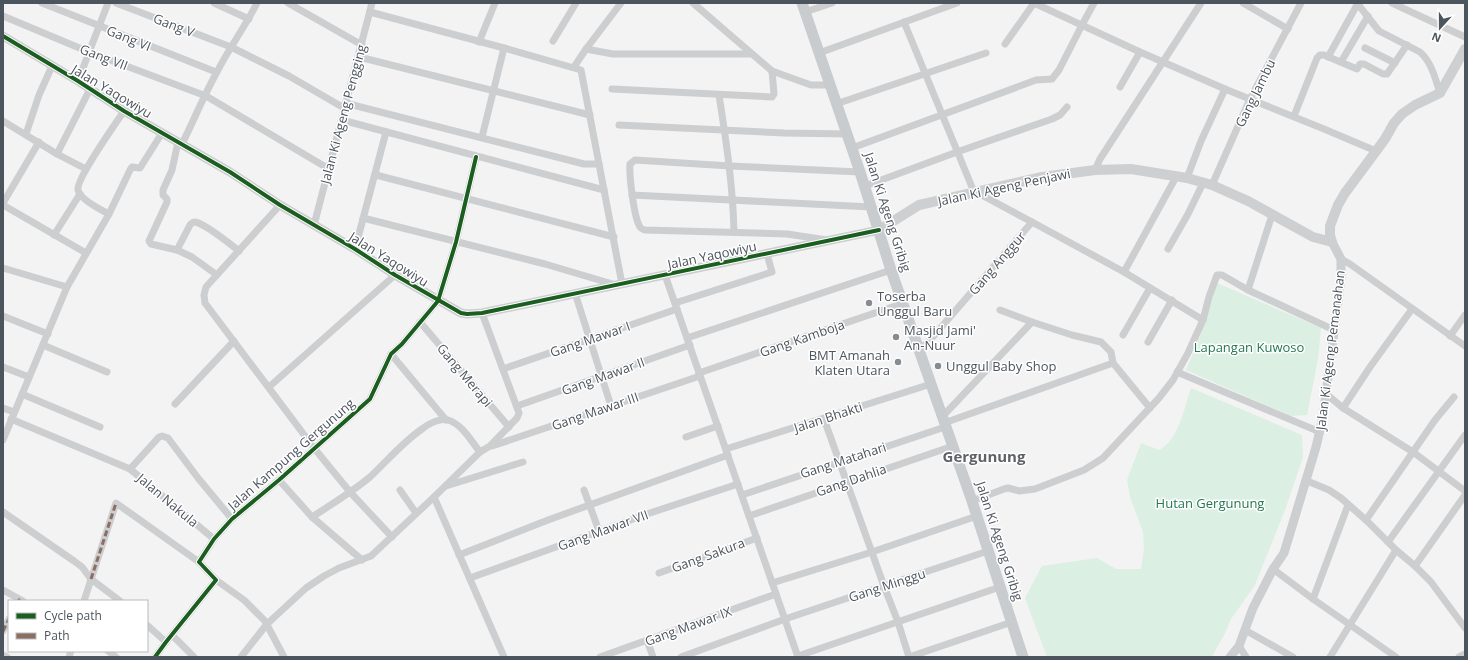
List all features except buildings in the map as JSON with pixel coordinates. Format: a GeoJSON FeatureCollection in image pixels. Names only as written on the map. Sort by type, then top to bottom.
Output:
{"type":"FeatureCollection","features":[{"type":"Feature","properties":{"kind":"main road","name":"Jalan Ki Ageng Gribig"},"geometry":{"type":"LineString","coordinates":[[803,8],[836,104],[848,134],[871,207],[880,230],[891,270],[904,303],[972,501],[1023,657]]}},
{"type":"Feature","properties":{"kind":"main road"},"geometry":{"type":"LineString","coordinates":[[1332,242],[1330,226],[1338,205],[1394,123],[1402,114],[1415,105],[1440,93],[1465,49]]}},
{"type":"Feature","properties":{"kind":"main road","name":"Jalan Ki Ageng Penjawi"},"geometry":{"type":"LineString","coordinates":[[880,230],[919,205],[1042,177],[1095,170],[1131,169],[1187,178],[1207,184],[1231,193],[1313,237],[1332,242]]}},
{"type":"Feature","properties":{"kind":"street","name":"Gang VI"},"geometry":{"type":"LineString","coordinates":[[42,3],[216,72]]}},
{"type":"Feature","properties":{"kind":"street"},"geometry":{"type":"LineString","coordinates":[[78,82],[108,3]]}},
{"type":"Feature","properties":{"kind":"street","name":"Gang V"},"geometry":{"type":"LineString","coordinates":[[116,3],[231,46],[345,105],[482,137],[584,164],[599,164]]}},
{"type":"Feature","properties":{"kind":"street"},"geometry":{"type":"LineString","coordinates":[[214,3],[249,19]]}},
{"type":"Feature","properties":{"kind":"street"},"geometry":{"type":"LineString","coordinates":[[217,275],[192,257],[177,250],[150,244],[149,241],[168,202],[163,195],[162,190],[172,170],[180,143],[206,96],[216,72],[249,19],[257,3]]}},
{"type":"Feature","properties":{"kind":"street"},"geometry":{"type":"LineString","coordinates":[[288,3],[362,45]]}},
{"type":"Feature","properties":{"kind":"street","name":"Jalan Ki Ageng Pengging"},"geometry":{"type":"LineString","coordinates":[[314,225],[372,3]]}},
{"type":"Feature","properties":{"kind":"street"},"geometry":{"type":"LineString","coordinates":[[479,42],[492,7],[495,3]]}},
{"type":"Feature","properties":{"kind":"street"},"geometry":{"type":"LineString","coordinates":[[553,41],[575,3]]}},
{"type":"Feature","properties":{"kind":"street"},"geometry":{"type":"LineString","coordinates":[[574,67],[621,3]]}},
{"type":"Feature","properties":{"kind":"street"},"geometry":{"type":"LineString","coordinates":[[693,3],[772,71],[811,85],[830,85]]}},
{"type":"Feature","properties":{"kind":"street"},"geometry":{"type":"LineString","coordinates":[[803,8],[832,3]]}},
{"type":"Feature","properties":{"kind":"street"},"geometry":{"type":"LineString","coordinates":[[819,53],[957,3]]}},
{"type":"Feature","properties":{"kind":"street"},"geometry":{"type":"LineString","coordinates":[[1005,44],[1034,3],[1225,90],[1294,116],[1376,151]]}},
{"type":"Feature","properties":{"kind":"street"},"geometry":{"type":"LineString","coordinates":[[852,148],[1036,80],[1052,79],[1059,70],[1094,3]]}},
{"type":"Feature","properties":{"kind":"street"},"geometry":{"type":"LineString","coordinates":[[1095,170],[1100,159],[1201,3]]}},
{"type":"Feature","properties":{"kind":"street"},"geometry":{"type":"LineString","coordinates":[[1243,3],[1288,29]]}},
{"type":"Feature","properties":{"kind":"street","name":"Gang Jambu"},"geometry":{"type":"LineString","coordinates":[[1168,249],[1207,184],[1301,3]]}},
{"type":"Feature","properties":{"kind":"street"},"geometry":{"type":"LineString","coordinates":[[1328,57],[1358,3],[1379,31],[1420,52],[1429,62],[1440,93]]}},
{"type":"Feature","properties":{"kind":"street"},"geometry":{"type":"LineString","coordinates":[[1392,3],[1465,37]]}},
{"type":"Feature","properties":{"kind":"street"},"geometry":{"type":"LineString","coordinates":[[364,218],[619,284],[614,237],[581,70],[370,12]]}},
{"type":"Feature","properties":{"kind":"street","name":"Gang VII"},"geometry":{"type":"LineString","coordinates":[[3,16],[89,52],[206,96],[329,169]]}},
{"type":"Feature","properties":{"kind":"street"},"geometry":{"type":"LineString","coordinates":[[1341,62],[1368,16]]}},
{"type":"Feature","properties":{"kind":"street"},"geometry":{"type":"LineString","coordinates":[[904,22],[975,192]]}},
{"type":"Feature","properties":{"kind":"street","name":"Jalan Yaqowiyu"},"geometry":{"type":"LineString","coordinates":[[3,36],[124,111],[230,172],[280,205],[355,249],[395,275],[461,313],[482,313],[880,230]]}},
{"type":"Feature","properties":{"kind":"street"},"geometry":{"type":"LineString","coordinates":[[1294,116],[1317,58],[1320,55],[1357,69],[1360,64],[1364,64],[1383,74],[1387,74],[1407,45]]}},
{"type":"Feature","properties":{"kind":"street"},"geometry":{"type":"LineString","coordinates":[[482,137],[504,48]]}},
{"type":"Feature","properties":{"kind":"street"},"geometry":{"type":"LineString","coordinates":[[1365,48],[1395,63]]}},
{"type":"Feature","properties":{"kind":"street"},"geometry":{"type":"LineString","coordinates":[[586,49],[613,54],[752,54]]}},
{"type":"Feature","properties":{"kind":"street"},"geometry":{"type":"LineString","coordinates":[[1120,87],[1140,52]]}},
{"type":"Feature","properties":{"kind":"street"},"geometry":{"type":"LineString","coordinates":[[836,104],[986,53]]}},
{"type":"Feature","properties":{"kind":"street"},"geometry":{"type":"LineString","coordinates":[[359,57],[590,115]]}},
{"type":"Feature","properties":{"kind":"street"},"geometry":{"type":"LineString","coordinates":[[26,134],[39,95],[52,66]]}},
{"type":"Feature","properties":{"kind":"street"},"geometry":{"type":"LineString","coordinates":[[612,88],[772,97],[774,94],[772,71]]}},
{"type":"Feature","properties":{"kind":"street"},"geometry":{"type":"LineString","coordinates":[[57,154],[90,89]]}},
{"type":"Feature","properties":{"kind":"street"},"geometry":{"type":"LineString","coordinates":[[1187,178],[1201,141],[1225,90]]}},
{"type":"Feature","properties":{"kind":"street"},"geometry":{"type":"LineString","coordinates":[[719,95],[734,200],[734,232]]}},
{"type":"Feature","properties":{"kind":"street"},"geometry":{"type":"LineString","coordinates":[[865,186],[1052,119],[1060,115],[1067,107]]}},
{"type":"Feature","properties":{"kind":"street"},"geometry":{"type":"LineString","coordinates":[[109,214],[88,201],[80,194],[78,186],[86,169],[124,111]]}},
{"type":"Feature","properties":{"kind":"street"},"geometry":{"type":"LineString","coordinates":[[342,120],[604,190]]}},
{"type":"Feature","properties":{"kind":"street"},"geometry":{"type":"LineString","coordinates":[[3,121],[57,154],[86,169]]}},
{"type":"Feature","properties":{"kind":"street"},"geometry":{"type":"LineString","coordinates":[[619,125],[784,133],[848,134]]}},
{"type":"Feature","properties":{"kind":"street"},"geometry":{"type":"LineString","coordinates":[[355,249],[386,132]]}},
{"type":"Feature","properties":{"kind":"street"},"geometry":{"type":"LineString","coordinates":[[3,440],[66,288],[109,214],[130,170],[132,167],[140,168],[162,133]]}},
{"type":"Feature","properties":{"kind":"street"},"geometry":{"type":"LineString","coordinates":[[39,142],[3,204],[86,253]]}},
{"type":"Feature","properties":{"kind":"street"},"geometry":{"type":"LineString","coordinates":[[438,301],[456,242],[476,157]]}},
{"type":"Feature","properties":{"kind":"street"},"geometry":{"type":"LineString","coordinates":[[831,240],[800,235],[645,230],[639,226],[632,195],[629,166],[632,161],[860,172]]}},
{"type":"Feature","properties":{"kind":"street"},"geometry":{"type":"LineString","coordinates":[[376,174],[614,237]]}},
{"type":"Feature","properties":{"kind":"street"},"geometry":{"type":"LineString","coordinates":[[1124,272],[1176,176]]}},
{"type":"Feature","properties":{"kind":"street","name":"Gang Anggur"},"geometry":{"type":"LineString","coordinates":[[920,351],[1032,222],[975,192]]}},
{"type":"Feature","properties":{"kind":"street"},"geometry":{"type":"LineString","coordinates":[[54,235],[80,194]]}},
{"type":"Feature","properties":{"kind":"street"},"geometry":{"type":"LineString","coordinates":[[632,195],[871,207]]}},
{"type":"Feature","properties":{"kind":"street","name":"Jalan Kampung Gergunung"},"geometry":{"type":"LineString","coordinates":[[280,205],[206,288],[204,295],[205,303],[314,448],[350,492],[392,537]]}},
{"type":"Feature","properties":{"kind":"street"},"geometry":{"type":"LineString","coordinates":[[1248,290],[1272,215]]}},
{"type":"Feature","properties":{"kind":"street"},"geometry":{"type":"LineString","coordinates":[[177,250],[190,225],[194,222],[217,234],[239,251]]}},
{"type":"Feature","properties":{"kind":"street"},"geometry":{"type":"LineString","coordinates":[[1032,222],[1124,272],[1203,320]]}},
{"type":"Feature","properties":{"kind":"street","name":"Jalan Ki Ageng Pemanahan"},"geometry":{"type":"LineString","coordinates":[[1230,657],[1239,646],[1253,608],[1273,569],[1284,553],[1324,417],[1325,394],[1341,278],[1341,259],[1332,242]]}},
{"type":"Feature","properties":{"kind":"street","name":"Gang Mawar I"},"geometry":{"type":"LineString","coordinates":[[503,369],[772,272],[767,254]]}},
{"type":"Feature","properties":{"kind":"street"},"geometry":{"type":"LineString","coordinates":[[1341,259],[1465,346]]}},
{"type":"Feature","properties":{"kind":"street"},"geometry":{"type":"LineString","coordinates":[[3,268],[66,288]]}},
{"type":"Feature","properties":{"kind":"street","name":"Gang Mawar II"},"geometry":{"type":"LineString","coordinates":[[517,406],[601,376],[688,341],[891,270]]}},
{"type":"Feature","properties":{"kind":"street"},"geometry":{"type":"LineString","coordinates":[[972,501],[1004,488],[1019,492],[1035,489],[1084,470],[1103,458],[1150,408],[1178,372],[1203,320],[1217,274],[1222,275],[1248,290],[1334,330]]}},
{"type":"Feature","properties":{"kind":"street"},"geometry":{"type":"LineString","coordinates":[[269,387],[395,275]]}},
{"type":"Feature","properties":{"kind":"street"},"geometry":{"type":"LineString","coordinates":[[665,276],[798,656],[1000,587]]}},
{"type":"Feature","properties":{"kind":"street"},"geometry":{"type":"LineString","coordinates":[[1123,335],[1150,288]]}},
{"type":"Feature","properties":{"kind":"street"},"geometry":{"type":"LineString","coordinates":[[575,293],[611,406]]}},
{"type":"Feature","properties":{"kind":"street"},"geometry":{"type":"LineString","coordinates":[[1148,342],[1172,300]]}},
{"type":"Feature","properties":{"kind":"street","name":"Jalan Kampung Gergunung"},"geometry":{"type":"LineString","coordinates":[[199,562],[214,539],[232,519],[370,399],[391,354],[438,301]]}},
{"type":"Feature","properties":{"kind":"street","name":"Gang Kamboja"},"geometry":{"type":"LineString","coordinates":[[700,374],[904,303]]}},
{"type":"Feature","properties":{"kind":"street"},"geometry":{"type":"LineString","coordinates":[[1343,408],[1370,367],[1412,309]]}},
{"type":"Feature","properties":{"kind":"street"},"geometry":{"type":"LineString","coordinates":[[1000,310],[1072,335],[1101,342],[1110,352],[1113,363],[1150,408]]}},
{"type":"Feature","properties":{"kind":"street"},"geometry":{"type":"LineString","coordinates":[[241,657],[266,624],[288,604],[314,583],[339,568],[371,556],[480,452],[490,446],[517,418],[519,413],[517,406],[482,313]]}},
{"type":"Feature","properties":{"kind":"street"},"geometry":{"type":"LineString","coordinates":[[1450,336],[1465,315]]}},
{"type":"Feature","properties":{"kind":"street"},"geometry":{"type":"LineString","coordinates":[[3,316],[48,334]]}},
{"type":"Feature","properties":{"kind":"street","name":"Gang Merapi"},"geometry":{"type":"LineString","coordinates":[[420,322],[509,427]]}},
{"type":"Feature","properties":{"kind":"street"},"geometry":{"type":"LineString","coordinates":[[944,422],[1032,322]]}},
{"type":"Feature","properties":{"kind":"street"},"geometry":{"type":"LineString","coordinates":[[175,404],[234,341]]}},
{"type":"Feature","properties":{"kind":"street"},"geometry":{"type":"LineString","coordinates":[[43,345],[107,372]]}},
{"type":"Feature","properties":{"kind":"street"},"geometry":{"type":"LineString","coordinates":[[391,354],[446,420],[459,426],[480,452]]}},
{"type":"Feature","properties":{"kind":"street","name":"Gang Matahari"},"geometry":{"type":"LineString","coordinates":[[742,495],[1113,363]]}},
{"type":"Feature","properties":{"kind":"street"},"geometry":{"type":"LineString","coordinates":[[3,367],[29,377]]}},
{"type":"Feature","properties":{"kind":"street"},"geometry":{"type":"LineString","coordinates":[[1178,372],[1320,432]]}},
{"type":"Feature","properties":{"kind":"street","name":"Gang Mawar III"},"geometry":{"type":"LineString","coordinates":[[490,446],[611,406],[700,374]]}},
{"type":"Feature","properties":{"kind":"street","name":"Jalan Bhakti"},"geometry":{"type":"LineString","coordinates":[[459,555],[590,506],[727,452],[931,384]]}},
{"type":"Feature","properties":{"kind":"street"},"geometry":{"type":"LineString","coordinates":[[22,394],[100,427]]}},
{"type":"Feature","properties":{"kind":"street"},"geometry":{"type":"LineString","coordinates":[[1325,394],[1343,408],[1414,452],[1465,491]]}},
{"type":"Feature","properties":{"kind":"street"},"geometry":{"type":"LineString","coordinates":[[1366,520],[1454,396]]}},
{"type":"Feature","properties":{"kind":"street"},"geometry":{"type":"LineString","coordinates":[[3,408],[13,415],[130,469]]}},
{"type":"Feature","properties":{"kind":"street"},"geometry":{"type":"LineString","coordinates":[[824,419],[898,622],[909,657],[1012,622]]}},
{"type":"Feature","properties":{"kind":"street"},"geometry":{"type":"LineString","coordinates":[[312,518],[350,492],[370,476],[420,429],[434,422],[446,420]]}},
{"type":"Feature","properties":{"kind":"street"},"geometry":{"type":"LineString","coordinates":[[686,437],[718,426]]}},
{"type":"Feature","properties":{"kind":"street"},"geometry":{"type":"LineString","coordinates":[[1388,542],[1465,435]]}},
{"type":"Feature","properties":{"kind":"street","name":"Jalan Nakula"},"geometry":{"type":"LineString","coordinates":[[214,539],[130,469],[159,437],[165,436],[168,438],[198,478],[232,519]]}},
{"type":"Feature","properties":{"kind":"street","name":"Gang Dahlia"},"geometry":{"type":"LineString","coordinates":[[749,516],[953,446]]}},
{"type":"Feature","properties":{"kind":"street"},"geometry":{"type":"LineString","coordinates":[[444,487],[523,462]]}},
{"type":"Feature","properties":{"kind":"street"},"geometry":{"type":"LineString","coordinates":[[278,480],[312,518],[362,560]]}},
{"type":"Feature","properties":{"kind":"street"},"geometry":{"type":"LineString","coordinates":[[1305,480],[1329,490],[1341,498],[1366,520],[1431,582],[1465,628]]}},
{"type":"Feature","properties":{"kind":"street","name":"Gang Mawar VII"},"geometry":{"type":"LineString","coordinates":[[470,578],[600,531],[738,484]]}},
{"type":"Feature","properties":{"kind":"street"},"geometry":{"type":"LineString","coordinates":[[400,490],[416,512]]}},
{"type":"Feature","properties":{"kind":"street"},"geometry":{"type":"LineString","coordinates":[[584,490],[600,531]]}},
{"type":"Feature","properties":{"kind":"street"},"geometry":{"type":"LineString","coordinates":[[1415,566],[1465,495]]}},
{"type":"Feature","properties":{"kind":"street"},"geometry":{"type":"LineString","coordinates":[[434,497],[504,657]]}},
{"type":"Feature","properties":{"kind":"street"},"geometry":{"type":"LineString","coordinates":[[84,600],[116,504],[199,562],[216,580],[247,602],[266,624],[284,657]]}},
{"type":"Feature","properties":{"kind":"street"},"geometry":{"type":"LineString","coordinates":[[1313,599],[1348,505]]}},
{"type":"Feature","properties":{"kind":"street"},"geometry":{"type":"LineString","coordinates":[[4,515],[74,561],[82,567],[91,579],[119,600]]}},
{"type":"Feature","properties":{"kind":"street"},"geometry":{"type":"LineString","coordinates":[[772,583],[872,552],[977,516]]}},
{"type":"Feature","properties":{"kind":"street","name":"Gang Sakura"},"geometry":{"type":"LineString","coordinates":[[659,573],[757,538]]}},
{"type":"Feature","properties":{"kind":"street"},"geometry":{"type":"LineString","coordinates":[[1330,657],[1396,550]]}},
{"type":"Feature","properties":{"kind":"street","name":"Gang Minggu"},"geometry":{"type":"LineString","coordinates":[[681,657],[785,619],[988,552]]}},
{"type":"Feature","properties":{"kind":"street"},"geometry":{"type":"LineString","coordinates":[[1273,569],[1396,657]]}},
{"type":"Feature","properties":{"kind":"street"},"geometry":{"type":"LineString","coordinates":[[155,657],[216,580]]}},
{"type":"Feature","properties":{"kind":"street"},"geometry":{"type":"LineString","coordinates":[[3,590],[20,600]]}},
{"type":"Feature","properties":{"kind":"street","name":"Gang Mawar IX"},"geometry":{"type":"LineString","coordinates":[[600,657],[776,594]]}},
{"type":"Feature","properties":{"kind":"street"},"geometry":{"type":"LineString","coordinates":[[148,626],[166,642]]}},
{"type":"Feature","properties":{"kind":"street"},"geometry":{"type":"LineString","coordinates":[[1245,630],[1293,657]]}},
{"type":"Feature","properties":{"kind":"street"},"geometry":{"type":"LineString","coordinates":[[172,635],[194,657]]}},
{"type":"Feature","properties":{"kind":"street"},"geometry":{"type":"LineString","coordinates":[[647,640],[653,657]]}},
{"type":"Feature","properties":{"kind":"street"},"geometry":{"type":"LineString","coordinates":[[1239,646],[1246,657]]}},
{"type":"Feature","properties":{"kind":"street"},"geometry":{"type":"LineString","coordinates":[[1459,657],[1465,654]]}},
{"type":"Feature","properties":{"kind":"street"},"geometry":{"type":"LineString","coordinates":[[3,655],[7,657]]}},
{"type":"Feature","properties":{"kind":"green space","name":"Lapangan Kuwoso"},"geometry":{"type":"Polygon","coordinates":[[[1217,283],[1321,328],[1318,359],[1307,415],[1291,416],[1186,370],[1205,324],[1217,283]]]}},
{"type":"Feature","properties":{"kind":"green space","name":"Hutan Gergunung"},"geometry":{"type":"Polygon","coordinates":[[[1191,388],[1302,435],[1303,457],[1285,510],[1255,585],[1231,619],[1225,633],[1211,657],[1047,657],[1025,598],[1042,566],[1097,558],[1116,569],[1141,569],[1144,549],[1143,532],[1130,497],[1127,480],[1141,443],[1159,450],[1171,439],[1180,423],[1191,388]]]}},
{"type":"Feature","properties":{"kind":"marked path"},"geometry":{"type":"LineString","coordinates":[[91,579],[116,503]]}},
{"type":"Feature","properties":{"kind":"marked path"},"geometry":{"type":"LineString","coordinates":[[3,631],[8,621]]}},
{"type":"Feature","properties":{"kind":"cycle path"},"geometry":{"type":"LineString","coordinates":[[3,36],[78,81],[124,111],[230,172],[280,205],[355,249],[395,275],[461,313],[482,313],[879,230]]}},
{"type":"Feature","properties":{"kind":"cycle path"},"geometry":{"type":"LineString","coordinates":[[155,657],[216,580],[199,562],[214,539],[232,519],[279,480],[370,399],[391,354],[402,344],[438,301],[456,242],[476,157]]}},
{"type":"Feature","properties":{"kind":"place","name":"Toserba Unggul Baru"},"geometry":{"type":"Point","coordinates":[869,303]}},
{"type":"Feature","properties":{"kind":"place","name":"Masjid Jami' An-Nuur"},"geometry":{"type":"Point","coordinates":[896,337]}},
{"type":"Feature","properties":{"kind":"place","name":"BMT Amanah Klaten Utara"},"geometry":{"type":"Point","coordinates":[898,362]}},
{"type":"Feature","properties":{"kind":"place","name":"Unggul Baby Shop"},"geometry":{"type":"Point","coordinates":[938,366]}},
{"type":"Feature","properties":{"kind":"district","name":"Gergunung"},"geometry":{"type":"Point","coordinates":[984,457]}}]}
